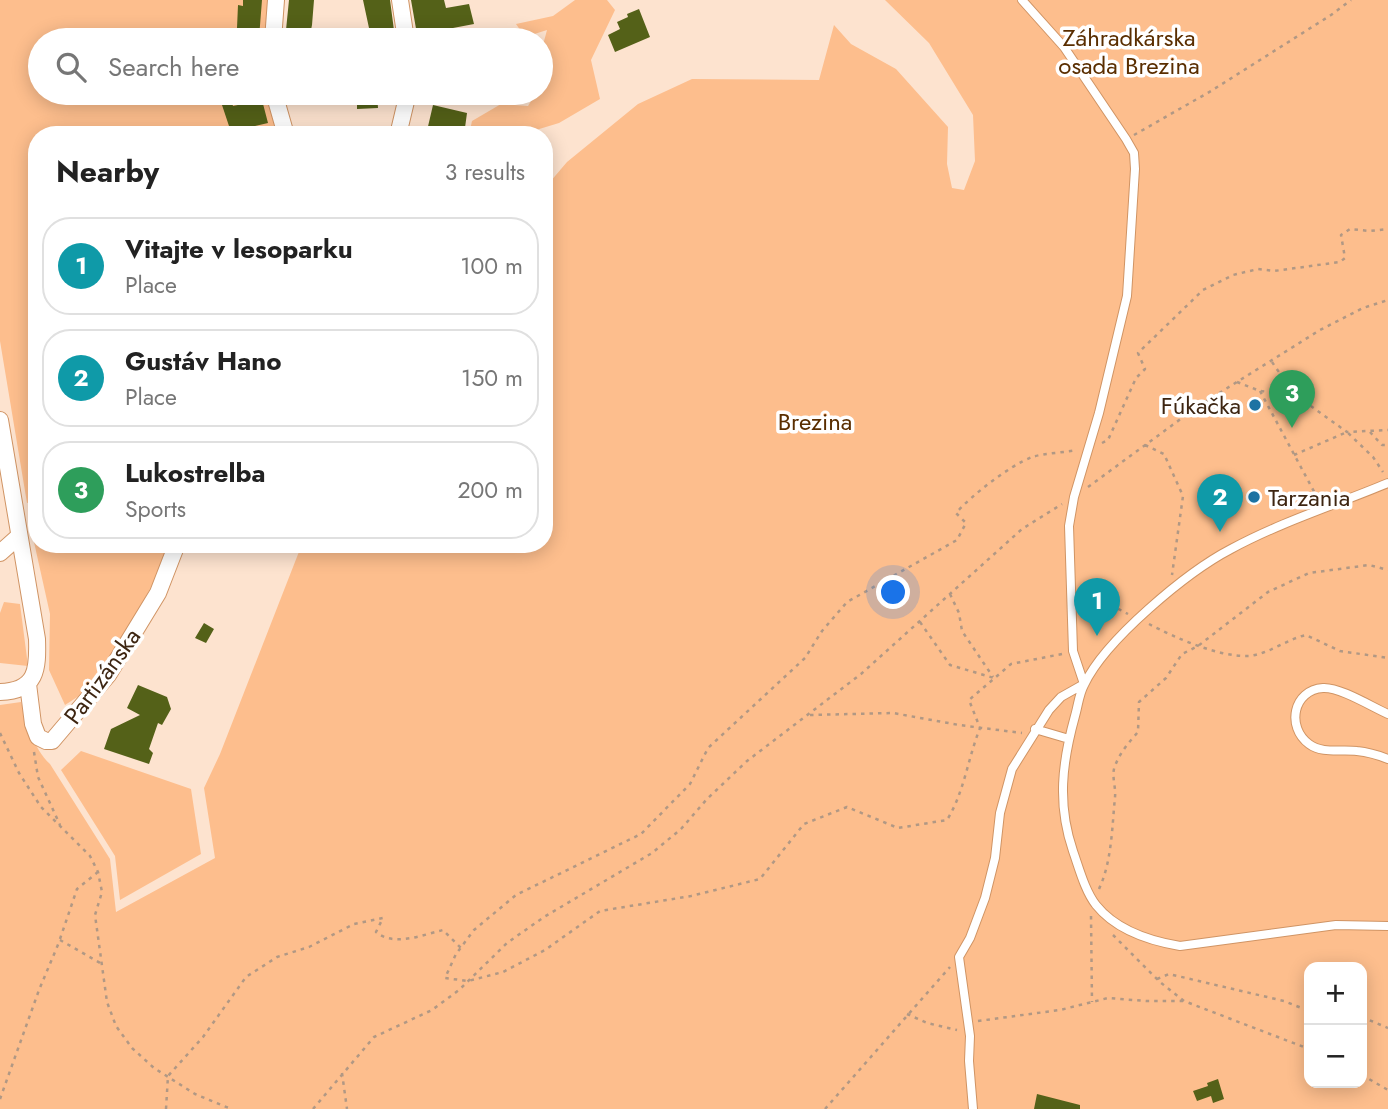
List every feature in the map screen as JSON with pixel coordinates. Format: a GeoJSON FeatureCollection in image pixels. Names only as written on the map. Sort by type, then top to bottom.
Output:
{"type":"FeatureCollection","features":[{"type":"Feature","properties":{"kind":"street"},"geometry":{"type":"LineString","coordinates":[[274,28],[276,0]]}},
{"type":"Feature","properties":{"kind":"street"},"geometry":{"type":"LineString","coordinates":[[400,0],[404,28]]}},
{"type":"Feature","properties":{"kind":"street"},"geometry":{"type":"LineString","coordinates":[[277,105],[283,126]]}},
{"type":"Feature","properties":{"kind":"street"},"geometry":{"type":"LineString","coordinates":[[400,126],[405,105]]}},
{"type":"Feature","properties":{"kind":"street"},"geometry":{"type":"LineString","coordinates":[[0,420],[37,639],[38,663],[35,674],[27,684],[17,691],[0,692]]}},
{"type":"Feature","properties":{"kind":"street"},"geometry":{"type":"LineString","coordinates":[[0,552],[18,537]]}},
{"type":"Feature","properties":{"kind":"street","name":"Partizánska"},"geometry":{"type":"LineString","coordinates":[[27,684],[37,737],[46,741],[57,737],[108,675],[158,593],[174,553]]}},
{"type":"Feature","properties":{"kind":"lane"},"geometry":{"type":"LineString","coordinates":[[1022,0],[1064,47],[1134,153],[1127,296],[1074,497],[1069,526],[1073,651],[1084,684]]}},
{"type":"Feature","properties":{"kind":"lane"},"geometry":{"type":"LineString","coordinates":[[1388,482],[1292,519],[1229,550],[1169,592],[1140,619],[1112,647],[1084,684],[1069,739],[1061,791],[1067,834],[1095,904],[1130,932],[1157,942],[1180,946],[1336,925],[1388,926]]}},
{"type":"Feature","properties":{"kind":"lane"},"geometry":{"type":"LineString","coordinates":[[973,1109],[970,1036],[959,957],[970,938],[985,898],[995,858],[1000,813],[1012,769],[1049,710],[1061,697],[1084,684]]}},
{"type":"Feature","properties":{"kind":"lane"},"geometry":{"type":"LineString","coordinates":[[1388,714],[1335,689],[1324,688],[1304,696],[1296,705],[1295,717],[1298,729],[1310,745],[1325,750],[1356,751],[1388,759]]}},
{"type":"Feature","properties":{"kind":"lane"},"geometry":{"type":"LineString","coordinates":[[1035,729],[1069,739]]}},
{"type":"Feature","properties":{"kind":"path"},"geometry":{"type":"LineString","coordinates":[[1126,139],[1211,91],[1351,0]]}},
{"type":"Feature","properties":{"kind":"path"},"geometry":{"type":"LineString","coordinates":[[1073,651],[1011,664],[969,701],[980,728],[956,806],[947,820],[898,828],[847,807],[804,824],[760,878],[691,896],[600,911],[545,950],[503,972],[468,981],[445,978],[474,930],[516,895],[641,834],[690,784],[708,748],[805,657],[822,631],[847,602],[957,540],[966,523],[956,513],[964,505],[1009,470],[1032,457],[1089,448],[1108,440],[1136,378],[1145,369],[1138,353],[1203,290],[1234,275],[1258,269],[1273,271],[1340,262],[1345,258],[1341,235],[1350,229],[1388,229]]}},
{"type":"Feature","properties":{"kind":"path"},"geometry":{"type":"LineString","coordinates":[[313,1109],[373,1037],[432,1010],[468,981],[507,943],[544,916],[652,853],[681,829],[707,799],[747,761],[861,674],[1022,529],[1074,497],[1197,407],[1320,330],[1363,308],[1388,300]]}},
{"type":"Feature","properties":{"kind":"path"},"geometry":{"type":"LineString","coordinates":[[1272,362],[1294,394],[1347,432],[1373,457],[1388,482]]}},
{"type":"Feature","properties":{"kind":"path"},"geometry":{"type":"LineString","coordinates":[[1237,382],[1260,391],[1294,394]]}},
{"type":"Feature","properties":{"kind":"path"},"geometry":{"type":"LineString","coordinates":[[1260,391],[1323,509]]}},
{"type":"Feature","properties":{"kind":"path"},"geometry":{"type":"LineString","coordinates":[[1294,455],[1347,432],[1388,430]]}},
{"type":"Feature","properties":{"kind":"path"},"geometry":{"type":"LineString","coordinates":[[1370,432],[1382,445],[1388,445]]}},
{"type":"Feature","properties":{"kind":"path"},"geometry":{"type":"LineString","coordinates":[[1145,444],[1164,454],[1183,496],[1169,592]]}},
{"type":"Feature","properties":{"kind":"path"},"geometry":{"type":"LineString","coordinates":[[1092,1002],[1090,920],[1110,854],[1115,795],[1114,770],[1126,746],[1138,732],[1139,702],[1166,678],[1182,654],[1198,646],[1268,592],[1309,573],[1369,565],[1388,570]]}},
{"type":"Feature","properties":{"kind":"path"},"geometry":{"type":"LineString","coordinates":[[1069,577],[1092,596],[1182,641],[1198,646],[1249,656],[1306,635],[1340,651],[1388,658]]}},
{"type":"Feature","properties":{"kind":"path"},"geometry":{"type":"LineString","coordinates":[[950,594],[959,612],[962,631],[994,678]]}},
{"type":"Feature","properties":{"kind":"path"},"geometry":{"type":"LineString","coordinates":[[919,621],[950,666],[994,678]]}},
{"type":"Feature","properties":{"kind":"path"},"geometry":{"type":"LineString","coordinates":[[809,715],[893,713],[1020,734],[1035,729]]}},
{"type":"Feature","properties":{"kind":"path"},"geometry":{"type":"LineString","coordinates":[[0,733],[19,773],[41,807],[90,856],[98,872],[102,892],[95,915],[107,1002],[116,1026],[132,1048],[179,1084],[209,1101],[231,1109]]}},
{"type":"Feature","properties":{"kind":"path"},"geometry":{"type":"LineString","coordinates":[[37,737],[33,741],[38,777],[61,828]]}},
{"type":"Feature","properties":{"kind":"path"},"geometry":{"type":"LineString","coordinates":[[0,1099],[77,889],[98,872]]}},
{"type":"Feature","properties":{"kind":"path"},"geometry":{"type":"LineString","coordinates":[[166,1109],[168,1076],[204,1037],[246,977],[277,957],[309,947],[354,924],[383,918],[376,932],[381,936],[405,940],[443,930],[461,948]]}},
{"type":"Feature","properties":{"kind":"path"},"geometry":{"type":"LineString","coordinates":[[1111,931],[1157,979],[1184,1000],[1304,1047]]}},
{"type":"Feature","properties":{"kind":"path"},"geometry":{"type":"LineString","coordinates":[[60,940],[102,964]]}},
{"type":"Feature","properties":{"kind":"path"},"geometry":{"type":"LineString","coordinates":[[825,1109],[959,957]]}},
{"type":"Feature","properties":{"kind":"path"},"geometry":{"type":"LineString","coordinates":[[1157,979],[1170,974],[1284,1001],[1304,1009]]}},
{"type":"Feature","properties":{"kind":"path"},"geometry":{"type":"LineString","coordinates":[[968,1022],[1059,1010],[1108,998],[1184,1000]]}},
{"type":"Feature","properties":{"kind":"path"},"geometry":{"type":"LineString","coordinates":[[907,1014],[970,1036]]}},
{"type":"Feature","properties":{"kind":"path"},"geometry":{"type":"LineString","coordinates":[[1367,1019],[1388,1028]]}},
{"type":"Feature","properties":{"kind":"path"},"geometry":{"type":"LineString","coordinates":[[342,1073],[347,1109]]}},
{"type":"Feature","properties":{"kind":"path"},"geometry":{"type":"LineString","coordinates":[[1367,1078],[1388,1090]]}},
{"type":"Feature","properties":{"kind":"green space"},"geometry":{"type":"Polygon","coordinates":[[[0,0],[268,0],[266,28],[28,28],[28,105],[269,105],[275,126],[28,126],[27,503],[0,341],[0,0]]]}},
{"type":"Feature","properties":{"kind":"green space"},"geometry":{"type":"Polygon","coordinates":[[[575,0],[607,0],[615,10],[591,60],[600,99],[549,126],[471,126],[472,121],[499,105],[553,105],[553,28],[519,28],[516,24],[553,16],[575,0]]]}},
{"type":"Feature","properties":{"kind":"green space","name":"Brezina"},"geometry":{"type":"Polygon","coordinates":[[[885,0],[1388,0],[1388,1109],[0,1109],[0,705],[21,702],[39,751],[110,859],[116,912],[215,858],[204,788],[220,754],[298,553],[553,553],[553,178],[567,162],[638,104],[692,79],[819,80],[834,25],[851,44],[896,69],[948,127],[947,164],[952,188],[964,190],[975,161],[973,115],[929,43],[885,0]]]}},
{"type":"Feature","properties":{"kind":"green space"},"geometry":{"type":"Polygon","coordinates":[[[36,553],[169,553],[96,685],[65,705],[49,670],[50,614],[36,553]]]}},
{"type":"Feature","properties":{"kind":"green space"},"geometry":{"type":"Polygon","coordinates":[[[4,602],[20,604],[28,666],[0,663],[0,613],[4,602]]]}},
{"type":"Feature","properties":{"kind":"green space"},"geometry":{"type":"Polygon","coordinates":[[[81,751],[191,789],[201,854],[120,900],[115,856],[61,770],[81,751]]]}},
{"type":"Feature","properties":{"kind":"building"},"geometry":{"type":"Polygon","coordinates":[[[243,0],[262,0],[260,28],[237,28],[238,5],[243,6],[243,0]]]}},
{"type":"Feature","properties":{"kind":"building"},"geometry":{"type":"Polygon","coordinates":[[[289,0],[314,0],[311,28],[286,28],[289,0]]]}},
{"type":"Feature","properties":{"kind":"building"},"geometry":{"type":"Polygon","coordinates":[[[363,0],[390,0],[394,28],[369,28],[363,0]]]}},
{"type":"Feature","properties":{"kind":"building"},"geometry":{"type":"Polygon","coordinates":[[[411,0],[444,0],[446,8],[469,4],[474,24],[453,28],[416,28],[411,0]]]}},
{"type":"Feature","properties":{"kind":"building"},"geometry":{"type":"Polygon","coordinates":[[[639,9],[650,37],[615,52],[608,35],[620,29],[617,22],[639,9]]]}},
{"type":"Feature","properties":{"kind":"building"},"geometry":{"type":"Polygon","coordinates":[[[222,105],[263,105],[268,123],[229,126],[222,105]]]}},
{"type":"Feature","properties":{"kind":"building"},"geometry":{"type":"Polygon","coordinates":[[[357,105],[378,105],[378,108],[357,109],[357,105]]]}},
{"type":"Feature","properties":{"kind":"building"},"geometry":{"type":"Polygon","coordinates":[[[433,105],[467,113],[465,126],[428,126],[433,105]]]}},
{"type":"Feature","properties":{"kind":"building"},"geometry":{"type":"Polygon","coordinates":[[[204,623],[214,629],[206,643],[195,638],[204,623]]]}},
{"type":"Feature","properties":{"kind":"building"},"geometry":{"type":"Polygon","coordinates":[[[138,685],[167,697],[171,709],[162,725],[158,723],[149,749],[153,753],[149,764],[104,749],[111,729],[140,715],[127,708],[138,685]]]}},
{"type":"Feature","properties":{"kind":"building"},"geometry":{"type":"Polygon","coordinates":[[[1218,1079],[1224,1099],[1213,1103],[1211,1096],[1197,1101],[1193,1091],[1218,1079]]]}},
{"type":"Feature","properties":{"kind":"building"},"geometry":{"type":"Polygon","coordinates":[[[1037,1094],[1080,1105],[1080,1109],[1034,1109],[1037,1094]]]}},
{"type":"Feature","properties":{"kind":"place","name":"Fúkačka"},"geometry":{"type":"Point","coordinates":[1255,405]}},
{"type":"Feature","properties":{"kind":"place","name":"Lukostrelba"},"geometry":{"type":"Point","coordinates":[1292,428]}},
{"type":"Feature","properties":{"kind":"place","name":"Tarzania"},"geometry":{"type":"Point","coordinates":[1254,497]}},
{"type":"Feature","properties":{"kind":"place","name":"Gustáv Hano"},"geometry":{"type":"Point","coordinates":[1220,532]}},
{"type":"Feature","properties":{"kind":"place","name":"Vitajte v lesoparku"},"geometry":{"type":"Point","coordinates":[1097,636]}},
{"type":"Feature","properties":{"kind":"park label","name":"Záhradkárska osada Brezina"},"geometry":{"type":"Point","coordinates":[1129,51]}}]}
